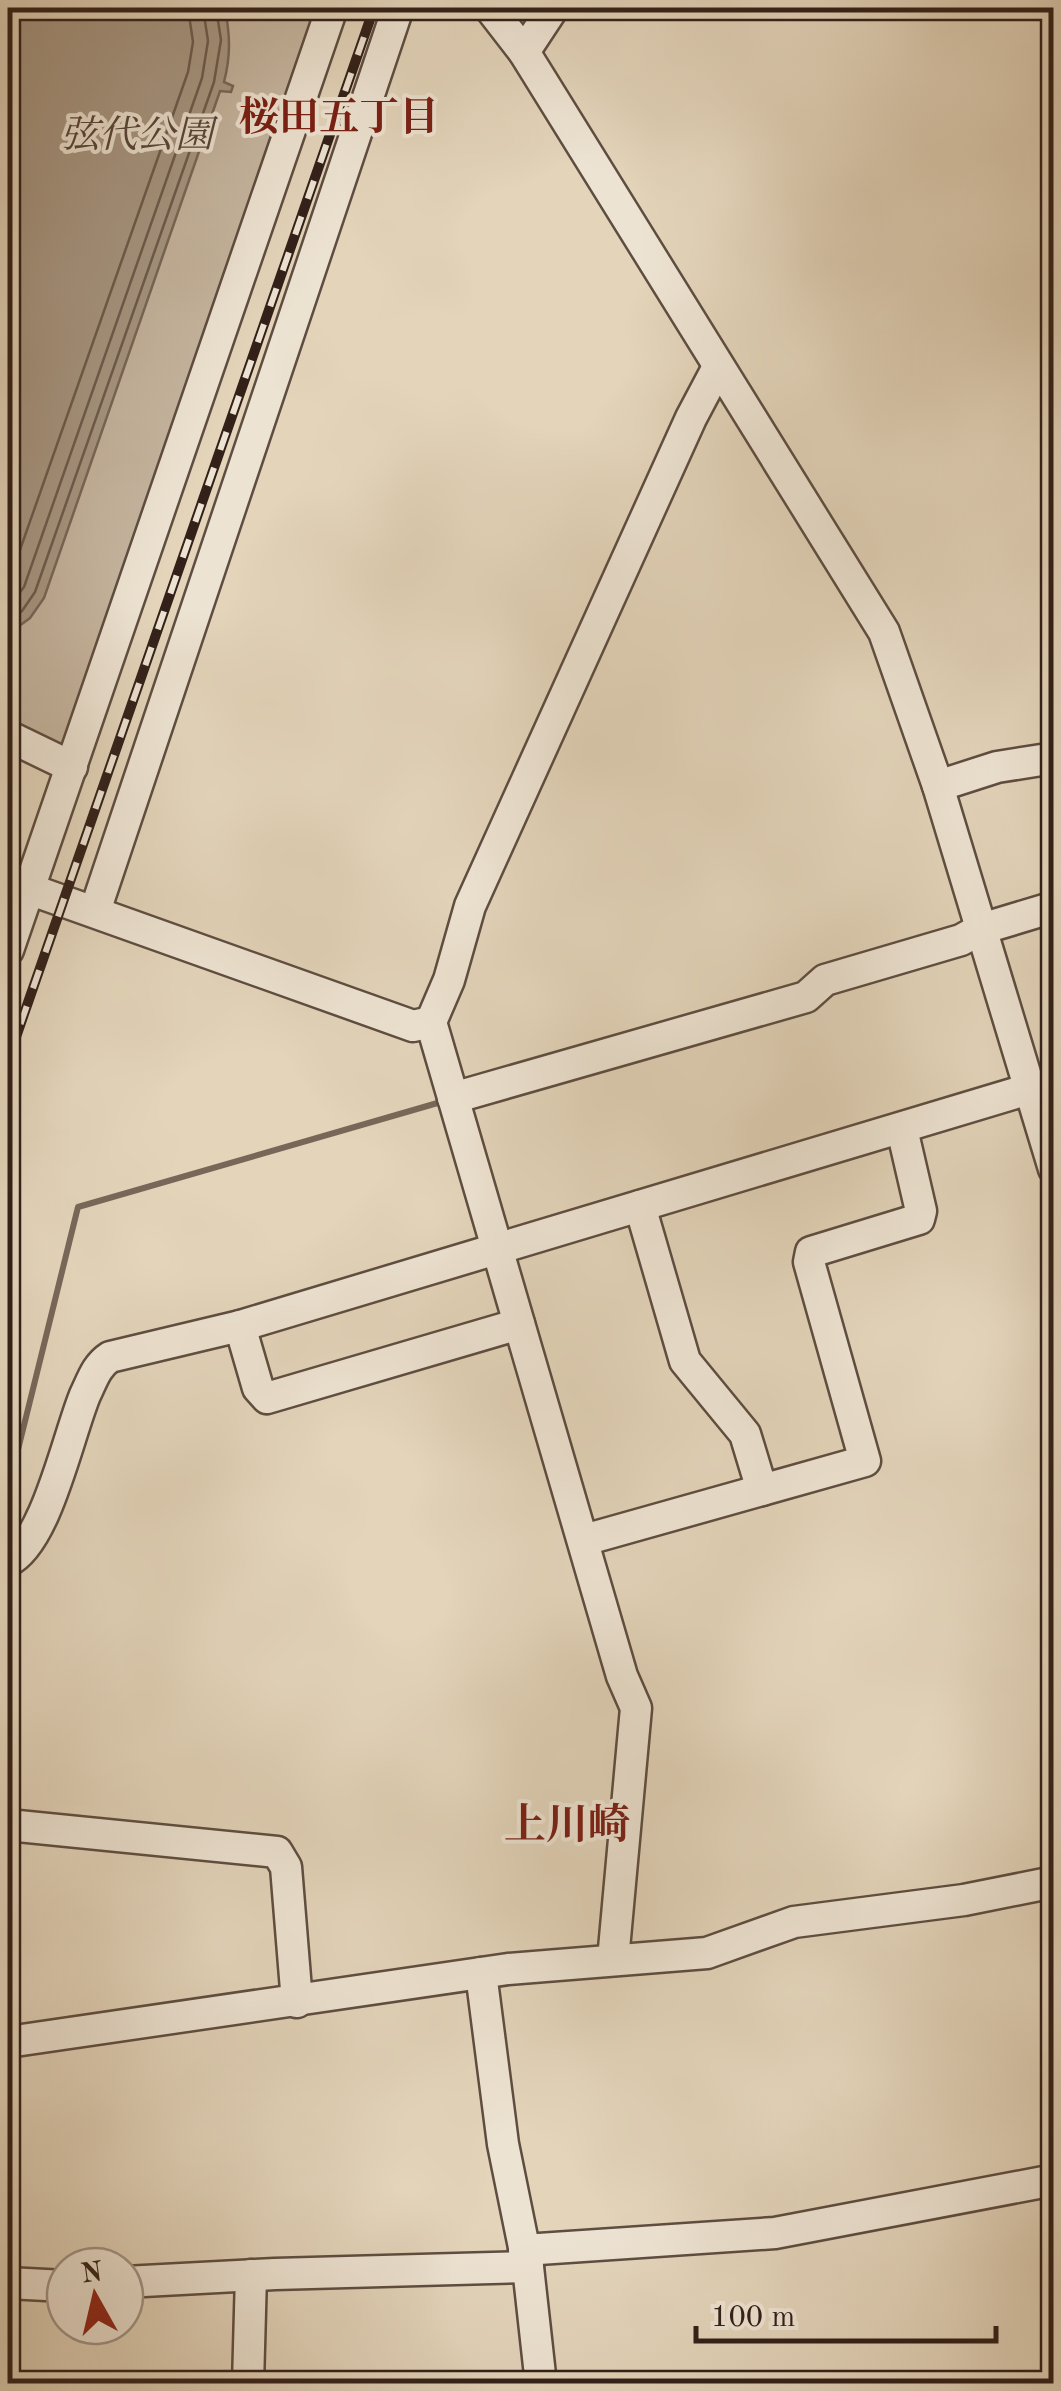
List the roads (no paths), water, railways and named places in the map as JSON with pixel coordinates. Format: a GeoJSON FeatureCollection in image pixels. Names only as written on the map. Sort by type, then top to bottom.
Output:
{"type":"FeatureCollection","features":[{"type":"Feature","properties":{"kind":"street"},"geometry":{"type":"LineString","coordinates":[[8,950],[332,8]]}},
{"type":"Feature","properties":{"kind":"street"},"geometry":{"type":"LineString","coordinates":[[95,911],[398,8]]}},
{"type":"Feature","properties":{"kind":"street"},"geometry":{"type":"LineString","coordinates":[[490,8],[524,52],[884,632],[938,786],[1054,1170]]}},
{"type":"Feature","properties":{"kind":"street"},"geometry":{"type":"LineString","coordinates":[[524,52],[552,8]]}},
{"type":"Feature","properties":{"kind":"street"},"geometry":{"type":"LineString","coordinates":[[613,1960],[636,1708],[622,1676],[431,1022],[449,980],[470,906],[691,418],[718,367]]}},
{"type":"Feature","properties":{"kind":"street"},"geometry":{"type":"LineString","coordinates":[[8,736],[72,767]]}},
{"type":"Feature","properties":{"kind":"street"},"geometry":{"type":"LineString","coordinates":[[938,786],[997,768],[1054,758]]}},
{"type":"Feature","properties":{"kind":"street"},"geometry":{"type":"LineString","coordinates":[[28,889],[412,1026],[431,1022]]}},
{"type":"Feature","properties":{"kind":"street"},"geometry":{"type":"LineString","coordinates":[[453,1098],[806,996],[824,980],[961,940],[980,928],[1054,907]]}},
{"type":"Feature","properties":{"kind":"street"},"geometry":{"type":"LineString","coordinates":[[8,1561],[22,1551],[42,1522],[73,1424],[102,1362],[121,1353],[240,1326],[1028,1089]]}},
{"type":"Feature","properties":{"kind":"street"},"geometry":{"type":"LineString","coordinates":[[584,1540],[865,1461],[810,1262],[811,1252],[919,1219],[921,1211],[902,1129]]}},
{"type":"Feature","properties":{"kind":"street"},"geometry":{"type":"LineString","coordinates":[[640,1206],[685,1361],[745,1434],[762,1490]]}},
{"type":"Feature","properties":{"kind":"street"},"geometry":{"type":"LineString","coordinates":[[240,1326],[258,1388],[268,1398],[519,1324]]}},
{"type":"Feature","properties":{"kind":"street"},"geometry":{"type":"LineString","coordinates":[[8,1825],[276,1852],[286,1867],[297,2002]]}},
{"type":"Feature","properties":{"kind":"street"},"geometry":{"type":"LineString","coordinates":[[8,2042],[480,1973],[707,1953],[794,1922],[964,1900],[1054,1882]]}},
{"type":"Feature","properties":{"kind":"street"},"geometry":{"type":"LineString","coordinates":[[480,1973],[503,2144],[526,2259],[541,2384]]}},
{"type":"Feature","properties":{"kind":"street"},"geometry":{"type":"LineString","coordinates":[[145,2281],[526,2259],[775,2233],[1054,2180]]}},
{"type":"Feature","properties":{"kind":"street"},"geometry":{"type":"LineString","coordinates":[[248,2384],[251,2275]]}},
{"type":"Feature","properties":{"kind":"street"},"geometry":{"type":"LineString","coordinates":[[8,2283],[45,2285]]}},
{"type":"Feature","properties":{"kind":"water","name":"弦代公園"},"geometry":{"type":"Polygon","coordinates":[[[8,8],[225,8],[229,45],[224,82],[233,86],[231,92],[220,91],[44,598],[30,618],[8,634],[8,8]]]}},
{"type":"Feature","properties":{"kind":"waterway"},"geometry":{"type":"LineString","coordinates":[[8,1490],[78,1207],[441,1102]]}},
{"type":"Feature","properties":{"kind":"waterway"},"geometry":{"type":"LineString","coordinates":[[8,1658],[16,1579],[13,1570]]}},
{"type":"Feature","properties":{"kind":"railway"},"geometry":{"type":"LineString","coordinates":[[8,1060],[374,8]]}},
{"type":"Feature","properties":{"kind":"district","name":"桜田五丁目"},"geometry":{"type":"Point","coordinates":[339,120]}},
{"type":"Feature","properties":{"kind":"district","name":"上川崎"},"geometry":{"type":"Point","coordinates":[567,1827]}}]}
